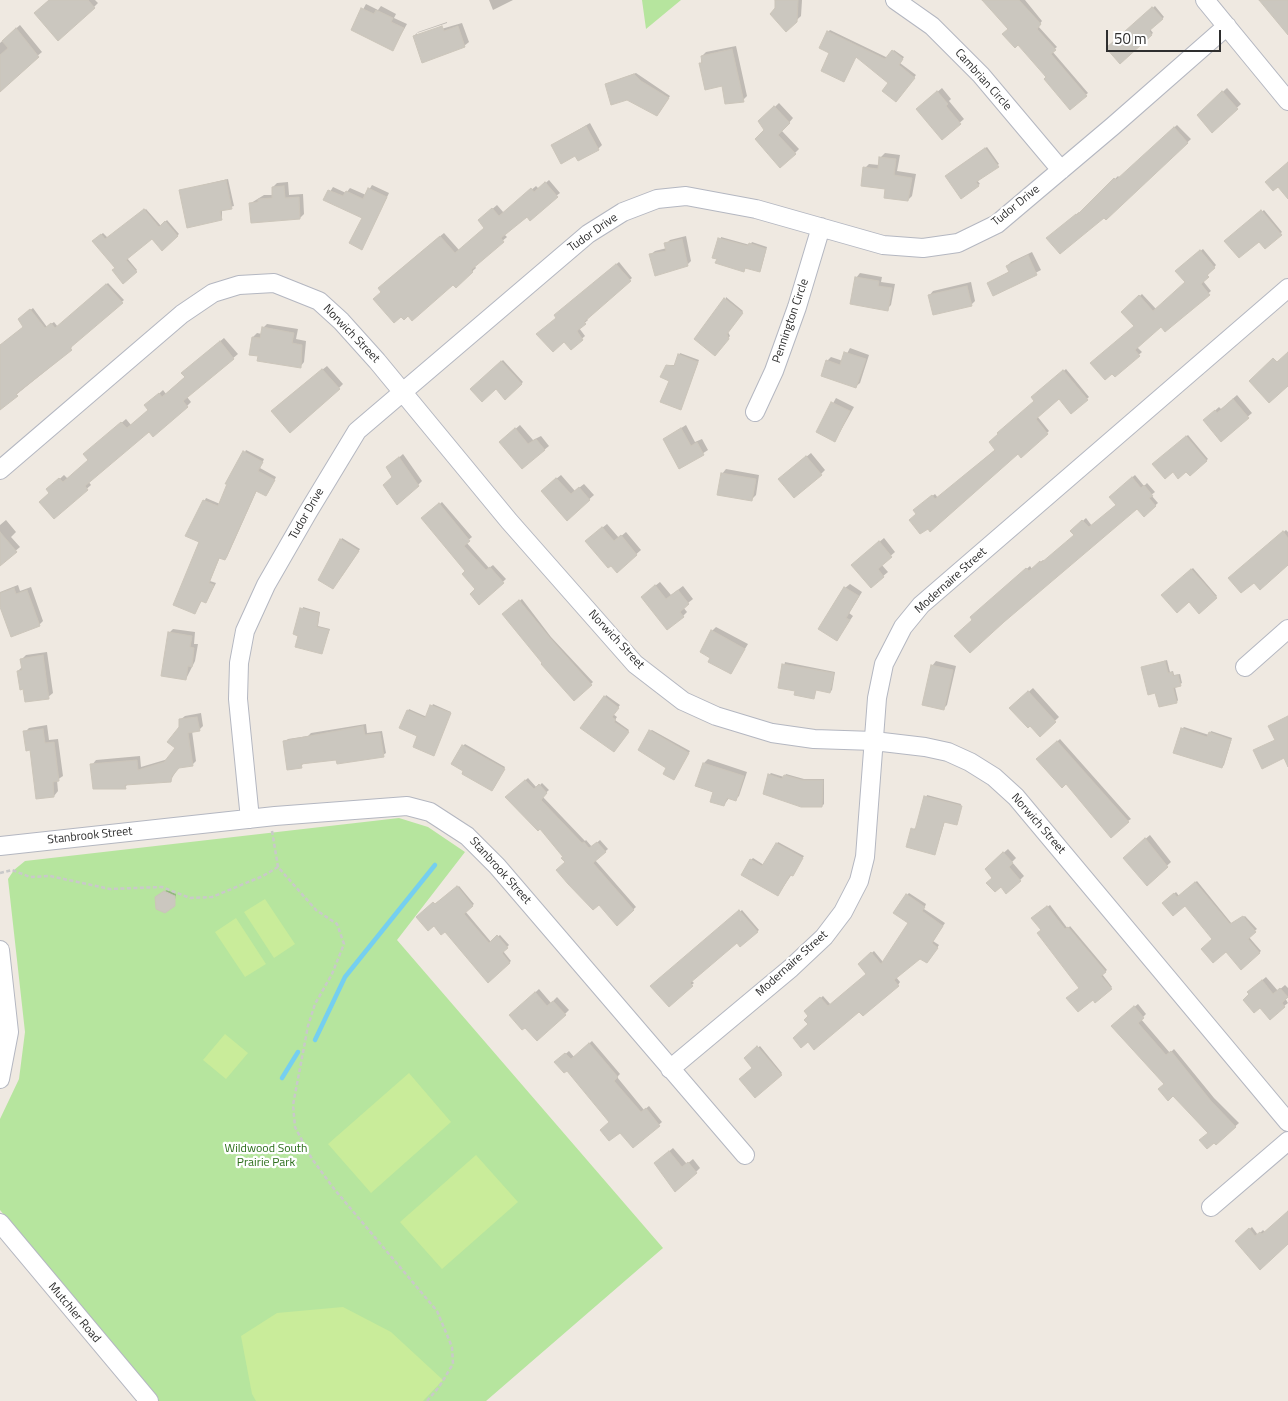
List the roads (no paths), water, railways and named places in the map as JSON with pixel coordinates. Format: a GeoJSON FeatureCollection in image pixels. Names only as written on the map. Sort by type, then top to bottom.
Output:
{"type":"FeatureCollection","features":[{"type":"Feature","properties":{"kind":"street","name":"Cambrian Circle"},"geometry":{"type":"LineString","coordinates":[[895,0],[932,26],[981,76],[1061,170]]}},
{"type":"Feature","properties":{"kind":"street"},"geometry":{"type":"LineString","coordinates":[[1205,0],[1288,100]]}},
{"type":"Feature","properties":{"kind":"street","name":"Tudor Drive"},"geometry":{"type":"LineString","coordinates":[[250,819],[238,699],[239,663],[245,631],[266,585],[357,431],[566,251],[588,234],[623,212],[657,199],[686,196],[756,209],[883,245],[923,248],[958,243],[997,224],[1226,26]]}},
{"type":"Feature","properties":{"kind":"street","name":"Pennington Circle"},"geometry":{"type":"LineString","coordinates":[[754,412],[778,362],[821,227]]}},
{"type":"Feature","properties":{"kind":"street","name":"Norwich Street"},"geometry":{"type":"LineString","coordinates":[[0,470],[182,314],[213,293],[239,285],[274,284],[319,301],[341,321],[509,520],[635,664],[683,701],[716,716],[772,733],[814,739],[874,741],[925,747],[948,752],[986,772],[1016,797],[1288,1122]]}},
{"type":"Feature","properties":{"kind":"street","name":"Modernaire Street"},"geometry":{"type":"LineString","coordinates":[[670,1069],[791,968],[824,937],[843,912],[859,882],[864,857],[878,698],[884,664],[903,628],[921,605],[1288,288]]}},
{"type":"Feature","properties":{"kind":"street"},"geometry":{"type":"LineString","coordinates":[[1245,667],[1288,629]]}},
{"type":"Feature","properties":{"kind":"street","name":"Stanbrook Street"},"geometry":{"type":"LineString","coordinates":[[0,846],[270,817],[407,806],[430,812],[468,836],[497,866],[745,1155]]}},
{"type":"Feature","properties":{"kind":"street"},"geometry":{"type":"LineString","coordinates":[[0,950],[9,1032],[0,1080]]}},
{"type":"Feature","properties":{"kind":"street"},"geometry":{"type":"LineString","coordinates":[[1211,1207],[1288,1141]]}},
{"type":"Feature","properties":{"kind":"street","name":"Mutchler Road"},"geometry":{"type":"LineString","coordinates":[[0,1224],[149,1401]]}},
{"type":"Feature","properties":{"kind":"waterway"},"geometry":{"type":"LineString","coordinates":[[315,1040],[345,977],[435,865]]}},
{"type":"Feature","properties":{"kind":"waterway"},"geometry":{"type":"LineString","coordinates":[[282,1078],[298,1052]]}},
{"type":"Feature","properties":{"kind":"park label","name":"Wildwood South Prairie Park"},"geometry":{"type":"Point","coordinates":[266,1156]}}]}
